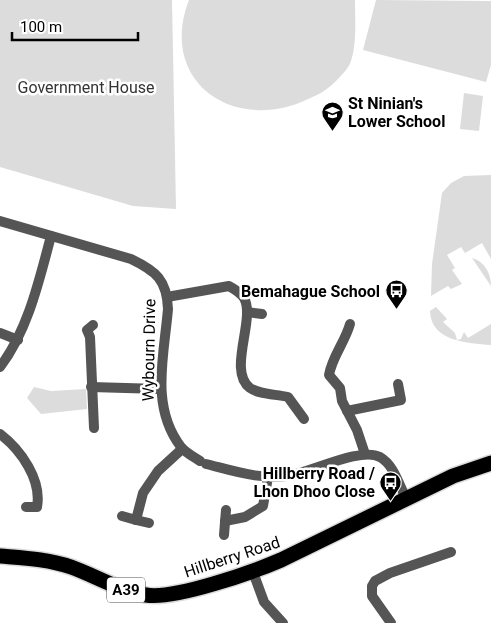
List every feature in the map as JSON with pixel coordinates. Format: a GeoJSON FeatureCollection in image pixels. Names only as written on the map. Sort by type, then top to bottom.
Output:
{"type":"FeatureCollection","features":[{"type":"Feature","properties":{"kind":"highway","name":"Hillberry Road"},"geometry":{"type":"LineString","coordinates":[[0,556],[51,560],[129,591],[147,596],[176,593],[253,572],[309,548],[453,476],[491,463]]}},
{"type":"Feature","properties":{"kind":"street","name":"Wybourn Drive"},"geometry":{"type":"LineString","coordinates":[[0,221],[131,259],[150,268],[160,279],[167,297],[160,388],[164,412],[182,449]]}},
{"type":"Feature","properties":{"kind":"street"},"geometry":{"type":"LineString","coordinates":[[0,367],[18,340],[50,236]]}},
{"type":"Feature","properties":{"kind":"street"},"geometry":{"type":"LineString","coordinates":[[167,297],[229,286],[240,292],[245,300],[247,312],[242,366],[248,387],[257,392],[288,397],[304,418]]}},
{"type":"Feature","properties":{"kind":"street"},"geometry":{"type":"LineString","coordinates":[[247,312],[262,314]]}},
{"type":"Feature","properties":{"kind":"street"},"geometry":{"type":"LineString","coordinates":[[350,324],[337,357],[331,363],[329,375],[340,388],[342,401],[357,430],[364,454]]}},
{"type":"Feature","properties":{"kind":"street"},"geometry":{"type":"LineString","coordinates":[[93,325],[87,330],[90,337],[94,428]]}},
{"type":"Feature","properties":{"kind":"street"},"geometry":{"type":"LineString","coordinates":[[0,333],[18,340]]}},
{"type":"Feature","properties":{"kind":"street"},"geometry":{"type":"LineString","coordinates":[[347,411],[401,400],[398,384]]}},
{"type":"Feature","properties":{"kind":"street"},"geometry":{"type":"LineString","coordinates":[[91,387],[160,388]]}},
{"type":"Feature","properties":{"kind":"street"},"geometry":{"type":"LineString","coordinates":[[0,434],[18,450],[37,490],[37,507],[26,507]]}},
{"type":"Feature","properties":{"kind":"street"},"geometry":{"type":"LineString","coordinates":[[136,520],[143,493],[158,471],[182,449],[203,462],[268,477],[309,472],[364,454],[379,457],[390,466],[406,498]]}},
{"type":"Feature","properties":{"kind":"street"},"geometry":{"type":"LineString","coordinates":[[225,521],[245,517],[263,506],[268,477]]}},
{"type":"Feature","properties":{"kind":"street"},"geometry":{"type":"LineString","coordinates":[[224,535],[226,510]]}},
{"type":"Feature","properties":{"kind":"street"},"geometry":{"type":"LineString","coordinates":[[122,516],[149,523]]}},
{"type":"Feature","properties":{"kind":"street"},"geometry":{"type":"LineString","coordinates":[[391,623],[372,596],[372,586],[375,580],[451,552]]}},
{"type":"Feature","properties":{"kind":"street"},"geometry":{"type":"LineString","coordinates":[[253,572],[264,602],[283,623]]}},
{"type":"Feature","properties":{"kind":"green space","name":"Government House"},"geometry":{"type":"Polygon","coordinates":[[[0,0],[172,0],[176,209],[133,206],[0,167],[0,0]]]}},
{"type":"Feature","properties":{"kind":"green space"},"geometry":{"type":"Polygon","coordinates":[[[189,0],[355,0],[355,39],[351,61],[331,86],[299,103],[272,109],[247,109],[224,103],[205,90],[191,74],[183,52],[182,28],[189,0]]]}},
{"type":"Feature","properties":{"kind":"green space"},"geometry":{"type":"Polygon","coordinates":[[[376,0],[491,1],[491,65],[486,82],[363,50],[376,0]]]}},
{"type":"Feature","properties":{"kind":"green space"},"geometry":{"type":"Polygon","coordinates":[[[464,93],[483,96],[479,131],[460,129],[464,93]]]}},
{"type":"Feature","properties":{"kind":"green space"},"geometry":{"type":"Polygon","coordinates":[[[491,175],[491,259],[482,243],[465,253],[461,247],[447,255],[455,268],[452,270],[462,284],[451,289],[448,286],[431,296],[432,264],[442,193],[451,183],[464,176],[491,175]]]}},
{"type":"Feature","properties":{"kind":"green space"},"geometry":{"type":"Polygon","coordinates":[[[472,258],[486,268],[491,286],[472,258]]]}},
{"type":"Feature","properties":{"kind":"green space"},"geometry":{"type":"Polygon","coordinates":[[[436,307],[447,319],[443,322],[455,333],[457,340],[461,339],[464,332],[468,338],[491,324],[491,345],[462,342],[444,335],[432,321],[430,311],[436,307]]]}},
{"type":"Feature","properties":{"kind":"green space"},"geometry":{"type":"Polygon","coordinates":[[[34,387],[51,391],[86,389],[87,409],[41,414],[27,398],[34,387]]]}},
{"type":"Feature","properties":{"kind":"place","name":"St Ninian's Lower School"},"geometry":{"type":"Point","coordinates":[332,131]}},
{"type":"Feature","properties":{"kind":"place","name":"Bemahague School"},"geometry":{"type":"Point","coordinates":[396,310]}},
{"type":"Feature","properties":{"kind":"place","name":"Hillberry Road / Lhon Dhoo Close"},"geometry":{"type":"Point","coordinates":[391,501]}}]}
